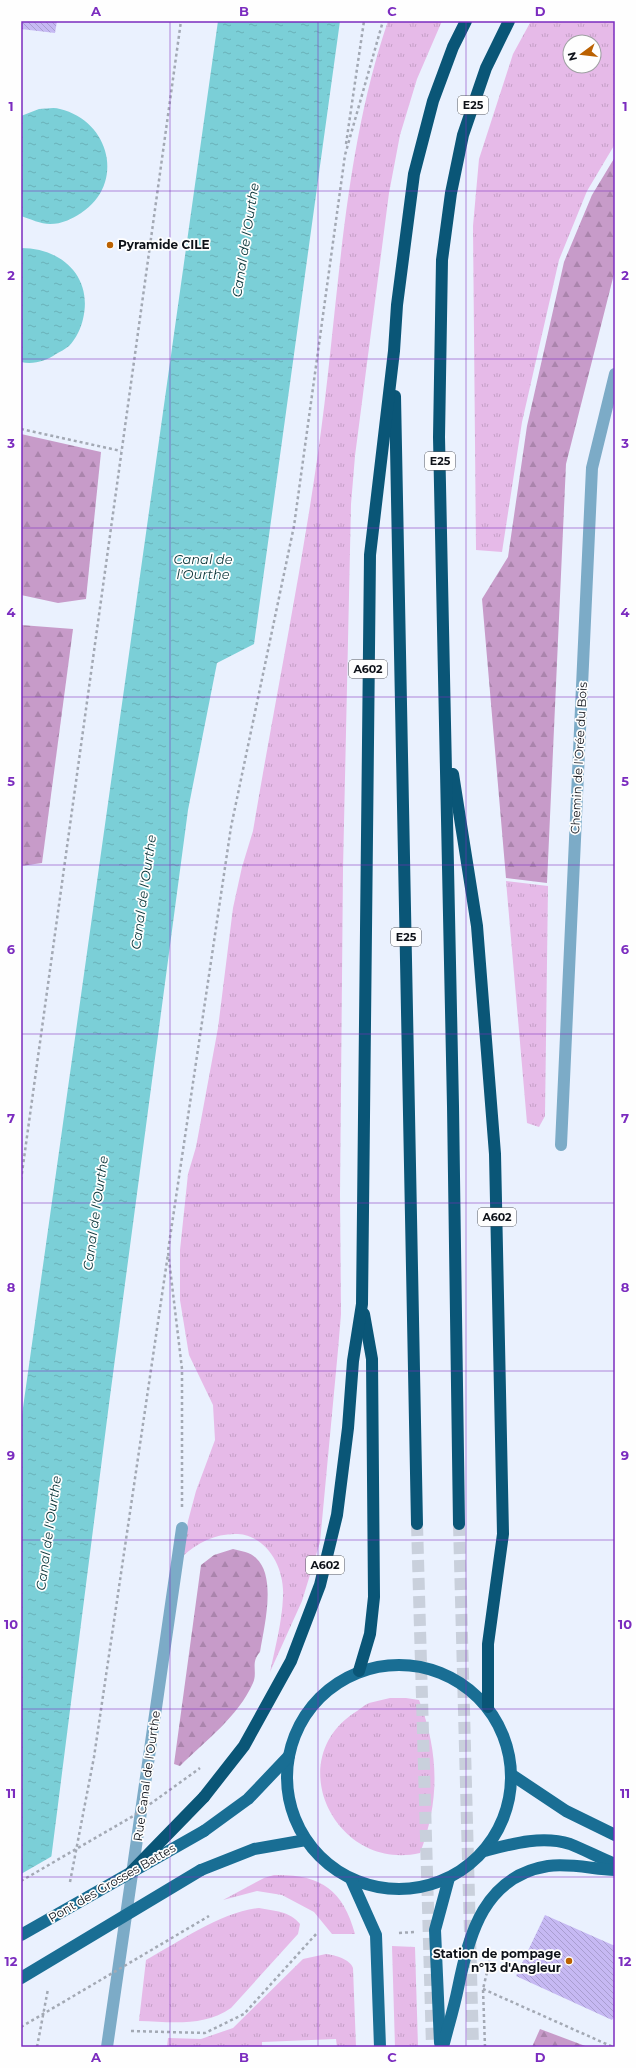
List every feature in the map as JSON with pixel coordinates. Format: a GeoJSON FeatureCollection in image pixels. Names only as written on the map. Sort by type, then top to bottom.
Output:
{"type":"FeatureCollection","features":[{"type":"Feature","properties":{"kind":"highway","name":"E25"},"geometry":{"type":"LineString","coordinates":[[417,1524],[394,351],[414,174],[433,101],[453,47],[466,21]]}},
{"type":"Feature","properties":{"kind":"highway","name":"E25"},"geometry":{"type":"LineString","coordinates":[[459,1524],[446,729],[439,437],[442,260],[451,193],[463,135],[486,68],[509,21]]}},
{"type":"Feature","properties":{"kind":"highway","name":"A602"},"geometry":{"type":"LineString","coordinates":[[131,1872],[204,1797],[244,1746],[291,1661],[320,1585],[337,1515],[348,1428],[353,1361],[362,1304],[370,556],[394,351]]}},
{"type":"Feature","properties":{"kind":"highway","name":"A602"},"geometry":{"type":"LineString","coordinates":[[446,729],[477,926],[495,1154],[503,1534],[488,1644],[488,1707]]}},
{"type":"Feature","properties":{"kind":"highway","name":"A602"},"geometry":{"type":"LineString","coordinates":[[359,1671],[370,1634],[374,1597],[372,1359],[362,1304]]}},
{"type":"Feature","properties":{"kind":"main road"},"geometry":{"type":"LineString","coordinates":[[394,1664],[429,1668],[462,1683],[488,1707],[501,1728],[507,1745],[512,1775],[509,1802],[502,1821],[484,1851],[468,1866],[449,1878],[417,1888],[383,1888],[351,1879],[334,1869],[319,1856],[306,1840],[293,1814],[287,1785],[289,1756],[297,1729],[313,1704],[334,1685],[359,1671],[394,1664]]}},
{"type":"Feature","properties":{"kind":"main road","name":"Pont des Grosses Battes"},"geometry":{"type":"LineString","coordinates":[[21,1935],[204,1831],[248,1799],[289,1756]]}},
{"type":"Feature","properties":{"kind":"main road"},"geometry":{"type":"LineString","coordinates":[[512,1775],[566,1811],[615,1835]]}},
{"type":"Feature","properties":{"kind":"main road"},"geometry":{"type":"LineString","coordinates":[[21,1978],[201,1870],[254,1849],[306,1840]]}},
{"type":"Feature","properties":{"kind":"main road"},"geometry":{"type":"LineString","coordinates":[[484,1851],[532,1841],[551,1841],[569,1844],[615,1864]]}},
{"type":"Feature","properties":{"kind":"main road"},"geometry":{"type":"LineString","coordinates":[[443,2047],[462,1962],[479,1918],[493,1895],[504,1884],[529,1870],[549,1866],[568,1865],[615,1870]]}},
{"type":"Feature","properties":{"kind":"main road"},"geometry":{"type":"LineString","coordinates":[[440,2047],[435,1930],[449,1878]]}},
{"type":"Feature","properties":{"kind":"main road"},"geometry":{"type":"LineString","coordinates":[[351,1879],[376,1935],[380,2047]]}},
{"type":"Feature","properties":{"kind":"street","name":"Chemin de l'Orée du Bois"},"geometry":{"type":"LineString","coordinates":[[561,1145],[592,468],[615,374]]}},
{"type":"Feature","properties":{"kind":"street","name":"Rue Canal de l'Ourthe"},"geometry":{"type":"LineString","coordinates":[[107,2047],[182,1528]]}},
{"type":"Feature","properties":{"kind":"path"},"geometry":{"type":"LineString","coordinates":[[21,1180],[181,21]]}},
{"type":"Feature","properties":{"kind":"path"},"geometry":{"type":"LineString","coordinates":[[68,1890],[94,1757],[231,827],[294,526],[364,21]]}},
{"type":"Feature","properties":{"kind":"path"},"geometry":{"type":"LineString","coordinates":[[345,154],[383,21]]}},
{"type":"Feature","properties":{"kind":"path"},"geometry":{"type":"LineString","coordinates":[[21,429],[121,451]]}},
{"type":"Feature","properties":{"kind":"path"},"geometry":{"type":"LineString","coordinates":[[168,1251],[182,1369],[182,1528]]}},
{"type":"Feature","properties":{"kind":"path"},"geometry":{"type":"LineString","coordinates":[[21,1881],[135,1815],[200,1768]]}},
{"type":"Feature","properties":{"kind":"path"},"geometry":{"type":"LineString","coordinates":[[21,2027],[209,1916]]}},
{"type":"Feature","properties":{"kind":"path"},"geometry":{"type":"LineString","coordinates":[[110,2030],[205,2034],[244,2014],[316,1933]]}},
{"type":"Feature","properties":{"kind":"path"},"geometry":{"type":"LineString","coordinates":[[485,2047],[482,1989],[493,1946]]}},
{"type":"Feature","properties":{"kind":"path"},"geometry":{"type":"LineString","coordinates":[[37,2047],[49,1984]]}},
{"type":"Feature","properties":{"kind":"path"},"geometry":{"type":"LineString","coordinates":[[482,1989],[613,2047]]}},
{"type":"Feature","properties":{"kind":"green space"},"geometry":{"type":"Polygon","coordinates":[[[388,21],[442,21],[417,79],[400,135],[389,193],[355,456],[351,504],[343,869],[340,1195],[341,1314],[320,1542],[302,1601],[270,1672],[280,1625],[283,1586],[278,1565],[266,1547],[249,1536],[230,1534],[208,1539],[183,1556],[188,1521],[196,1491],[215,1440],[213,1405],[189,1355],[180,1300],[180,1250],[188,1174],[196,1147],[218,1028],[233,908],[242,867],[253,831],[311,501],[325,399],[343,235],[360,126],[372,73],[388,21]]]}},
{"type":"Feature","properties":{"kind":"green space"},"geometry":{"type":"Polygon","coordinates":[[[531,21],[615,21],[615,144],[587,191],[559,260],[522,422],[502,552],[476,550],[473,226],[479,159],[513,54],[531,21]]]}},
{"type":"Feature","properties":{"kind":"green space"},"geometry":{"type":"Polygon","coordinates":[[[615,157],[615,270],[566,464],[547,883],[506,878],[482,599],[508,557],[527,426],[564,262],[592,195],[615,157]]]}},
{"type":"Feature","properties":{"kind":"green space"},"geometry":{"type":"Polygon","coordinates":[[[21,434],[101,452],[86,599],[58,603],[21,595],[21,434]]]}},
{"type":"Feature","properties":{"kind":"green space"},"geometry":{"type":"Polygon","coordinates":[[[21,625],[73,629],[42,863],[21,866],[21,625]]]}},
{"type":"Feature","properties":{"kind":"green space"},"geometry":{"type":"Polygon","coordinates":[[[506,881],[548,886],[545,1116],[539,1127],[527,1123],[506,881]]]}},
{"type":"Feature","properties":{"kind":"green space"},"geometry":{"type":"Polygon","coordinates":[[[233,1549],[254,1556],[262,1566],[266,1577],[268,1590],[266,1616],[260,1652],[255,1660],[255,1675],[247,1695],[230,1718],[180,1766],[174,1764],[201,1565],[214,1555],[233,1549]]]}},
{"type":"Feature","properties":{"kind":"green space"},"geometry":{"type":"Polygon","coordinates":[[[390,1698],[419,1700],[426,1719],[430,1739],[433,1758],[434,1795],[427,1834],[420,1853],[390,1854],[364,1846],[343,1830],[328,1808],[321,1784],[322,1758],[332,1734],[354,1713],[365,1705],[390,1698]]]}},
{"type":"Feature","properties":{"kind":"green space"},"geometry":{"type":"Polygon","coordinates":[[[274,1875],[304,1877],[317,1881],[327,1887],[336,1895],[344,1906],[355,1934],[332,1934],[314,1912],[282,1895],[257,1891],[223,1900],[264,1878],[274,1875]]]}},
{"type":"Feature","properties":{"kind":"green space"},"geometry":{"type":"Polygon","coordinates":[[[259,1908],[281,1912],[291,1916],[300,1924],[298,1934],[231,2008],[221,2014],[198,2021],[139,2021],[146,1960],[215,1921],[230,1915],[259,1908]]]}},
{"type":"Feature","properties":{"kind":"green space"},"geometry":{"type":"Polygon","coordinates":[[[392,1946],[415,1947],[418,2047],[395,2047],[392,1946]]]}},
{"type":"Feature","properties":{"kind":"green space"},"geometry":{"type":"Polygon","coordinates":[[[326,1954],[338,1956],[346,1960],[353,1968],[356,2047],[337,2047],[336,2039],[262,2042],[262,2047],[167,2047],[168,2038],[201,2039],[233,2028],[303,1959],[326,1954]]]}},
{"type":"Feature","properties":{"kind":"green space"},"geometry":{"type":"Polygon","coordinates":[[[540,2029],[588,2047],[532,2047],[540,2029]]]}},
{"type":"Feature","properties":{"kind":"water","name":"Canal de l'Ourthe"},"geometry":{"type":"Polygon","coordinates":[[[218,21],[340,21],[254,644],[217,663],[188,810],[109,1404],[48,1883],[21,1887],[21,1422],[218,21]]]}},
{"type":"Feature","properties":{"kind":"water"},"geometry":{"type":"Polygon","coordinates":[[[58,108],[77,116],[91,126],[100,140],[106,155],[107,171],[104,186],[95,201],[74,217],[54,224],[43,223],[21,216],[21,116],[39,109],[58,108]]]}},
{"type":"Feature","properties":{"kind":"water"},"geometry":{"type":"Polygon","coordinates":[[[21,248],[36,249],[61,259],[79,278],[85,304],[80,330],[69,346],[44,360],[35,363],[21,362],[21,248]]]}},
{"type":"Feature","properties":{"kind":"pier"},"geometry":{"type":"Polygon","coordinates":[[[54,1855],[50,1885],[21,1889],[21,1874],[54,1855]]]}},
{"type":"Feature","properties":{"kind":"building"},"geometry":{"type":"Polygon","coordinates":[[[21,21],[57,21],[55,33],[21,29],[21,21]]]}},
{"type":"Feature","properties":{"kind":"building","name":"Station de pompage n°13 d'Angleur"},"geometry":{"type":"Polygon","coordinates":[[[545,1915],[615,1946],[615,2015],[612,2020],[516,1976],[545,1915]]]}},
{"type":"Feature","properties":{"kind":"tunnel"},"geometry":{"type":"LineString","coordinates":[[417,1524],[432,2047]]}},
{"type":"Feature","properties":{"kind":"tunnel"},"geometry":{"type":"LineString","coordinates":[[459,1524],[473,2047]]}},
{"type":"Feature","properties":{"kind":"place","name":"Pyramide CILE"},"geometry":{"type":"Point","coordinates":[110,245]}},
{"type":"Feature","properties":{"kind":"place","name":"Station de pompage n°13 d'Angleur"},"geometry":{"type":"Point","coordinates":[569,1961]}}]}
